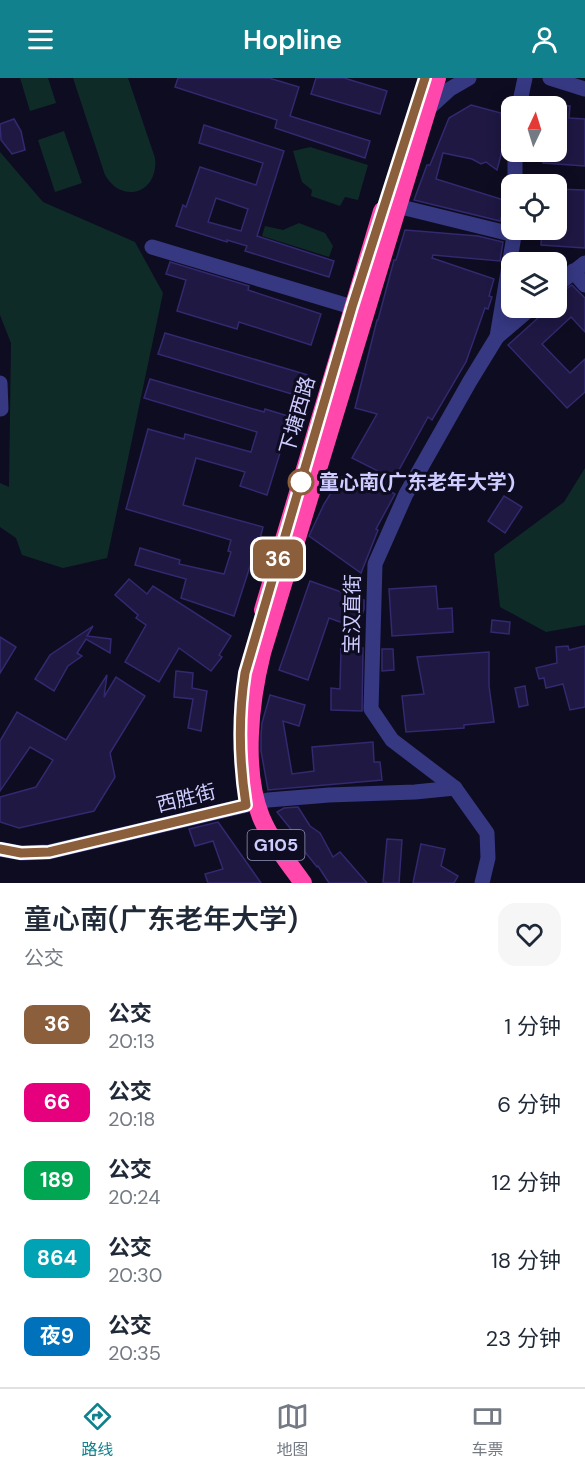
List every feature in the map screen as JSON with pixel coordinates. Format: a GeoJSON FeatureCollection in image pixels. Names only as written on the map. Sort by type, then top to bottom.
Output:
{"type":"FeatureCollection","features":[{"type":"Feature","properties":{"kind":"highway","name":"下塘西路"},"geometry":{"type":"LineString","coordinates":[[251,804],[239,740],[245,673],[352,307],[425,78]]}},
{"type":"Feature","properties":{"kind":"highway","name":"下塘西路"},"geometry":{"type":"LineString","coordinates":[[251,804],[250,734],[258,670],[437,78]]}},
{"type":"Feature","properties":{"kind":"highway","name":"G105"},"geometry":{"type":"LineString","coordinates":[[251,804],[259,838],[289,883]]}},
{"type":"Feature","properties":{"kind":"highway","name":"G105"},"geometry":{"type":"LineString","coordinates":[[251,804],[303,883]]}},
{"type":"Feature","properties":{"kind":"street"},"geometry":{"type":"LineString","coordinates":[[427,110],[450,89],[469,78]]}},
{"type":"Feature","properties":{"kind":"street"},"geometry":{"type":"LineString","coordinates":[[521,96],[525,78]]}},
{"type":"Feature","properties":{"kind":"street"},"geometry":{"type":"LineString","coordinates":[[550,78],[585,89]]}},
{"type":"Feature","properties":{"kind":"street"},"geometry":{"type":"LineString","coordinates":[[397,206],[501,229]]}},
{"type":"Feature","properties":{"kind":"street"},"geometry":{"type":"LineString","coordinates":[[497,337],[514,240]]}},
{"type":"Feature","properties":{"kind":"street"},"geometry":{"type":"LineString","coordinates":[[152,247],[352,307]]}},
{"type":"Feature","properties":{"kind":"street"},"geometry":{"type":"LineString","coordinates":[[567,277],[579,267],[585,285]]}},
{"type":"Feature","properties":{"kind":"street","name":"宝汉直街"},"geometry":{"type":"LineString","coordinates":[[482,883],[488,858],[487,833],[455,788],[392,740],[371,709],[375,564],[406,494],[442,428],[497,337],[519,318]]}},
{"type":"Feature","properties":{"kind":"street"},"geometry":{"type":"LineString","coordinates":[[0,383],[1,409]]}},
{"type":"Feature","properties":{"kind":"street","name":"西胜街"},"geometry":{"type":"LineString","coordinates":[[0,849],[21,853],[49,852],[251,804],[329,795],[382,794],[455,788]]}},
{"type":"Feature","properties":{"kind":"green space"},"geometry":{"type":"Polygon","coordinates":[[[20,78],[48,78],[56,103],[30,111],[20,78]]]}},
{"type":"Feature","properties":{"kind":"green space"},"geometry":{"type":"Polygon","coordinates":[[[73,78],[128,78],[155,158],[155,170],[145,187],[138,191],[121,190],[105,175],[73,78]]]}},
{"type":"Feature","properties":{"kind":"green space"},"geometry":{"type":"Polygon","coordinates":[[[64,131],[82,183],[55,192],[38,140],[64,131]]]}},
{"type":"Feature","properties":{"kind":"green space"},"geometry":{"type":"Polygon","coordinates":[[[310,147],[368,165],[358,200],[345,197],[340,206],[311,196],[312,190],[302,182],[293,151],[310,147]]]}},
{"type":"Feature","properties":{"kind":"green space"},"geometry":{"type":"Polygon","coordinates":[[[0,152],[43,202],[135,242],[163,293],[107,558],[63,568],[22,555],[16,538],[0,527],[0,483],[9,487],[11,343],[0,315],[0,152]]]}},
{"type":"Feature","properties":{"kind":"green space"},"geometry":{"type":"Polygon","coordinates":[[[299,223],[325,233],[333,246],[329,257],[262,236],[265,226],[283,230],[299,223]]]}},
{"type":"Feature","properties":{"kind":"green space"},"geometry":{"type":"Polygon","coordinates":[[[585,468],[585,625],[546,632],[500,607],[494,554],[564,502],[585,468]]]}},
{"type":"Feature","properties":{"kind":"building"},"geometry":{"type":"Polygon","coordinates":[[[178,78],[269,78],[299,87],[290,116],[370,141],[365,158],[275,128],[277,120],[175,87],[178,78]]]}},
{"type":"Feature","properties":{"kind":"building"},"geometry":{"type":"Polygon","coordinates":[[[316,78],[344,78],[387,91],[380,114],[311,94],[316,78]]]}},
{"type":"Feature","properties":{"kind":"building"},"geometry":{"type":"Polygon","coordinates":[[[471,105],[501,113],[501,155],[497,170],[486,162],[481,164],[472,159],[443,153],[436,179],[501,199],[500,221],[414,200],[449,118],[471,105]]]}},
{"type":"Feature","properties":{"kind":"building"},"geometry":{"type":"Polygon","coordinates":[[[567,106],[570,106],[569,118],[585,119],[585,166],[543,163],[567,162],[567,106]]]}},
{"type":"Feature","properties":{"kind":"building"},"geometry":{"type":"Polygon","coordinates":[[[14,119],[21,131],[25,150],[12,154],[1,140],[0,124],[14,119]]]}},
{"type":"Feature","properties":{"kind":"building"},"geometry":{"type":"Polygon","coordinates":[[[204,125],[284,151],[257,236],[334,261],[329,277],[245,251],[247,246],[176,226],[183,205],[186,207],[200,167],[256,185],[263,163],[199,143],[204,125]],[[216,198],[208,222],[241,231],[248,209],[216,198]]]}},
{"type":"Feature","properties":{"kind":"building"},"geometry":{"type":"Polygon","coordinates":[[[567,189],[585,190],[585,248],[541,245],[541,240],[567,240],[567,189]]]}},
{"type":"Feature","properties":{"kind":"building"},"geometry":{"type":"Polygon","coordinates":[[[405,230],[478,236],[503,242],[500,261],[433,255],[432,258],[494,279],[489,296],[492,297],[488,309],[485,308],[466,362],[432,420],[428,417],[388,490],[395,494],[376,529],[378,530],[361,573],[309,536],[324,504],[341,477],[366,491],[378,471],[352,458],[377,414],[355,408],[377,320],[394,260],[396,260],[405,230]]]}},
{"type":"Feature","properties":{"kind":"building"},"geometry":{"type":"Polygon","coordinates":[[[170,262],[249,286],[248,290],[321,314],[311,345],[239,322],[237,329],[177,311],[186,280],[166,274],[170,262]]]}},
{"type":"Feature","properties":{"kind":"building"},"geometry":{"type":"Polygon","coordinates":[[[572,285],[585,298],[585,332],[571,317],[542,344],[570,373],[585,359],[585,392],[567,408],[508,345],[538,318],[567,318],[567,288],[572,285]]]}},
{"type":"Feature","properties":{"kind":"building"},"geometry":{"type":"Polygon","coordinates":[[[165,333],[308,375],[302,397],[158,354],[165,333]]]}},
{"type":"Feature","properties":{"kind":"building"},"geometry":{"type":"Polygon","coordinates":[[[150,379],[264,412],[265,409],[291,417],[267,495],[240,486],[245,472],[196,458],[183,505],[263,527],[255,558],[253,557],[234,616],[181,598],[186,579],[135,565],[140,548],[180,560],[179,564],[224,574],[231,552],[228,551],[231,540],[126,509],[148,429],[184,439],[185,434],[251,452],[257,432],[144,398],[150,379]]]}},
{"type":"Feature","properties":{"kind":"building"},"geometry":{"type":"Polygon","coordinates":[[[504,496],[522,507],[505,533],[488,521],[504,496]]]}},
{"type":"Feature","properties":{"kind":"building"},"geometry":{"type":"Polygon","coordinates":[[[129,579],[147,594],[153,586],[231,636],[219,655],[222,657],[211,671],[179,648],[159,682],[125,662],[146,625],[136,618],[138,615],[115,595],[129,579]]]}},
{"type":"Feature","properties":{"kind":"building"},"geometry":{"type":"Polygon","coordinates":[[[310,581],[364,600],[364,609],[357,628],[329,618],[308,680],[279,670],[310,581]]]}},
{"type":"Feature","properties":{"kind":"building"},"geometry":{"type":"Polygon","coordinates":[[[436,586],[438,609],[452,608],[453,632],[392,636],[389,589],[436,586]]]}},
{"type":"Feature","properties":{"kind":"building"},"geometry":{"type":"Polygon","coordinates":[[[492,620],[510,622],[509,634],[491,632],[492,620]]]}},
{"type":"Feature","properties":{"kind":"building"},"geometry":{"type":"Polygon","coordinates":[[[93,626],[87,636],[111,639],[110,653],[86,639],[77,653],[82,656],[68,666],[54,691],[35,679],[50,655],[93,626]]]}},
{"type":"Feature","properties":{"kind":"building"},"geometry":{"type":"Polygon","coordinates":[[[0,637],[16,647],[0,673],[0,637]]]}},
{"type":"Feature","properties":{"kind":"building"},"geometry":{"type":"Polygon","coordinates":[[[568,646],[569,650],[585,646],[585,707],[570,710],[563,684],[546,688],[544,678],[539,679],[536,668],[557,663],[556,647],[568,646]]]}},
{"type":"Feature","properties":{"kind":"building"},"geometry":{"type":"Polygon","coordinates":[[[341,648],[363,648],[362,711],[331,710],[331,688],[340,689],[341,648]]]}},
{"type":"Feature","properties":{"kind":"building"},"geometry":{"type":"Polygon","coordinates":[[[382,649],[393,649],[394,670],[382,671],[382,649]]]}},
{"type":"Feature","properties":{"kind":"building"},"geometry":{"type":"Polygon","coordinates":[[[489,652],[489,686],[494,722],[464,725],[464,728],[406,732],[402,696],[424,694],[417,657],[489,652]]]}},
{"type":"Feature","properties":{"kind":"building"},"geometry":{"type":"Polygon","coordinates":[[[176,671],[193,673],[192,688],[207,691],[201,731],[188,728],[193,699],[174,697],[176,671]]]}},
{"type":"Feature","properties":{"kind":"building"},"geometry":{"type":"Polygon","coordinates":[[[107,675],[104,697],[116,677],[145,696],[110,753],[115,777],[94,811],[19,828],[0,822],[0,797],[36,787],[53,760],[30,747],[0,791],[0,741],[17,712],[66,740],[107,675]]]}},
{"type":"Feature","properties":{"kind":"building"},"geometry":{"type":"Polygon","coordinates":[[[525,686],[528,705],[519,707],[515,688],[525,686]]]}},
{"type":"Feature","properties":{"kind":"building"},"geometry":{"type":"Polygon","coordinates":[[[270,695],[305,705],[299,726],[283,721],[292,774],[314,771],[312,747],[373,742],[374,762],[380,762],[382,780],[268,790],[261,751],[261,736],[262,723],[270,695]]]}},
{"type":"Feature","properties":{"kind":"building"},"geometry":{"type":"Polygon","coordinates":[[[298,807],[310,826],[320,833],[333,857],[340,852],[367,883],[329,883],[277,812],[284,808],[298,807]]]}},
{"type":"Feature","properties":{"kind":"building"},"geometry":{"type":"Polygon","coordinates":[[[218,822],[261,883],[208,883],[205,874],[223,869],[213,841],[195,846],[189,829],[218,822]]]}},
{"type":"Feature","properties":{"kind":"building"},"geometry":{"type":"Polygon","coordinates":[[[387,839],[402,840],[399,883],[383,883],[387,839]]]}},
{"type":"Feature","properties":{"kind":"building"},"geometry":{"type":"Polygon","coordinates":[[[421,844],[445,849],[441,866],[458,876],[454,883],[413,883],[421,844]]]}},
{"type":"Feature","properties":{"kind":"bus line","name":"36"},"geometry":{"type":"LineString","coordinates":[[0,849],[7,852],[35,854],[49,852],[246,805],[239,748],[245,673],[352,307],[425,78]]}},
{"type":"Feature","properties":{"kind":"place","name":"童心南(广东老年大学)"},"geometry":{"type":"Point","coordinates":[301,482]}}]}
